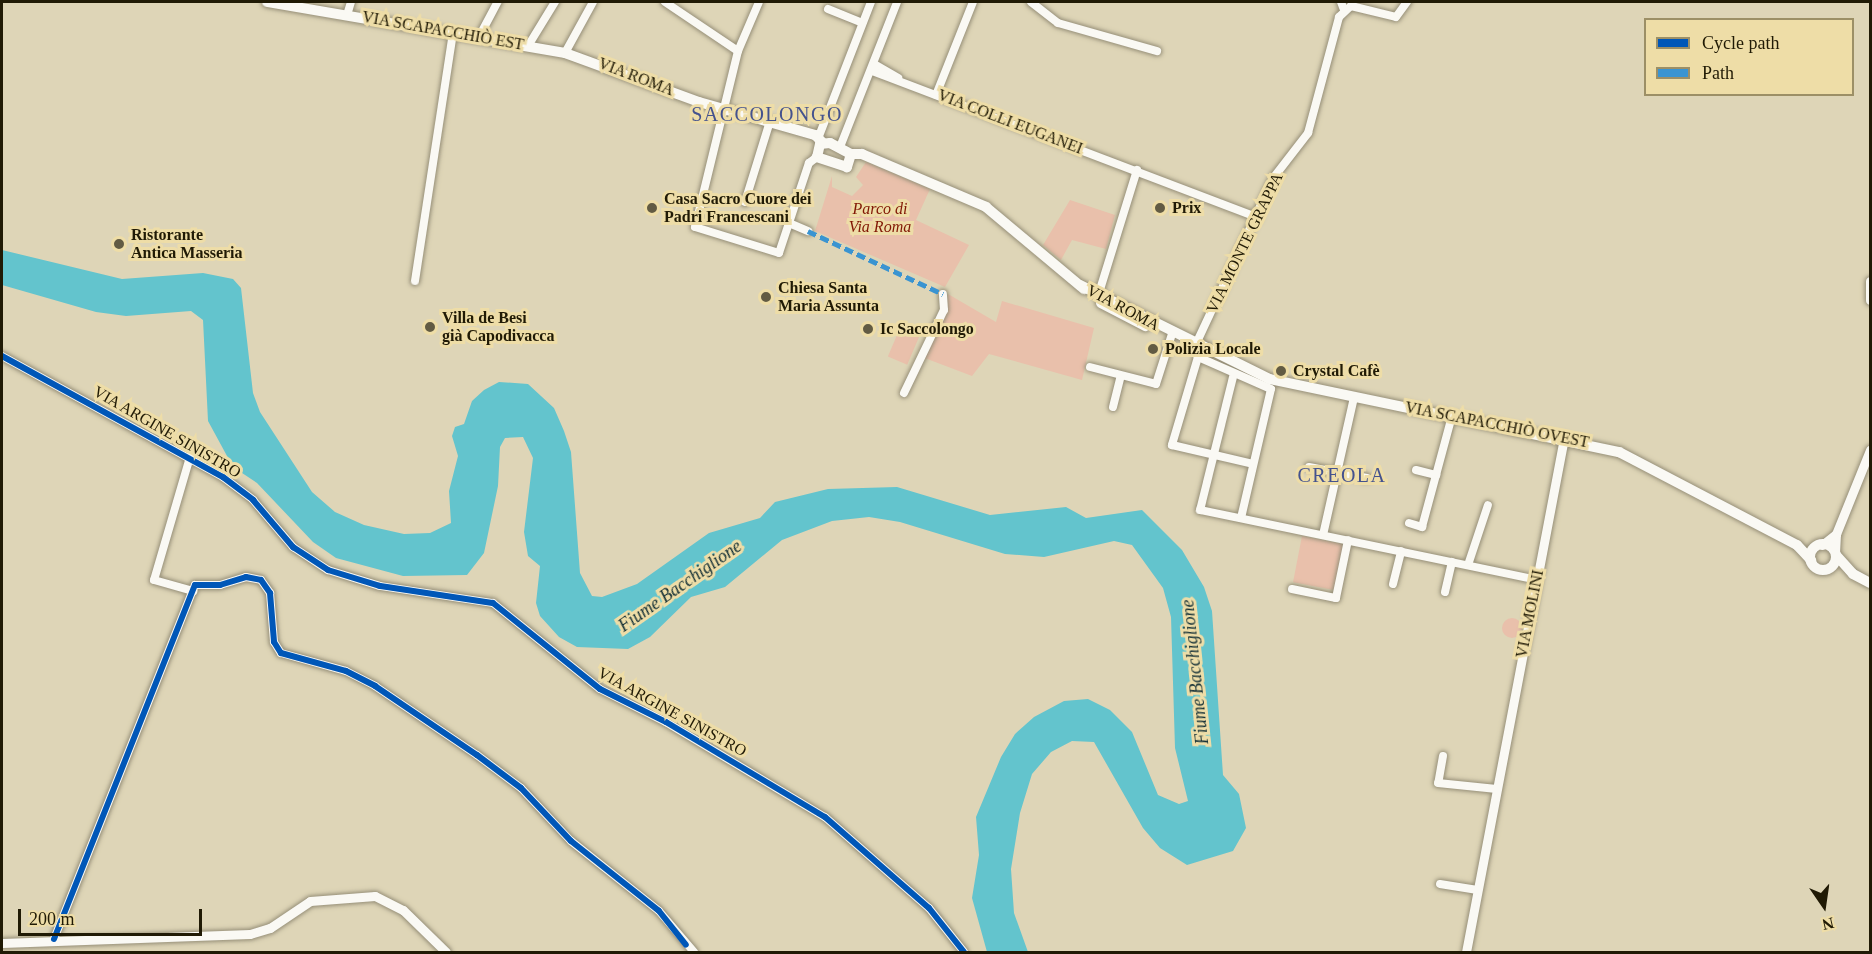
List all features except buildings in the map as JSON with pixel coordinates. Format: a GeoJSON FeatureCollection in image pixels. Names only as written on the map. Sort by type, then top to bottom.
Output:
{"type":"FeatureCollection","features":[{"type":"Feature","properties":{"kind":"main road","name":"VIA SCAPACCHIÒ EST"},"geometry":{"type":"LineString","coordinates":[[267,2],[549,50]]}},
{"type":"Feature","properties":{"kind":"main road","name":"VIA ROMA"},"geometry":{"type":"LineString","coordinates":[[549,50],[565,53],[725,109],[770,121],[841,145],[851,154],[870,157],[986,207],[1121,316],[1169,332]]}},
{"type":"Feature","properties":{"kind":"main road"},"geometry":{"type":"LineString","coordinates":[[821,140],[817,157],[844,168],[851,163],[851,154]]}},
{"type":"Feature","properties":{"kind":"main road","name":"VIA ROMA"},"geometry":{"type":"LineString","coordinates":[[1080,285],[1184,339]]}},
{"type":"Feature","properties":{"kind":"main road","name":"VIA SCAPACCHIÒ OVEST"},"geometry":{"type":"LineString","coordinates":[[1184,339],[1196,344],[1215,361],[1253,379],[1564,438],[1628,456],[1797,545],[1816,567],[1853,574],[1870,583]]}},
{"type":"Feature","properties":{"kind":"main road","name":"VIA SCAPACCHIÒ OVEST"},"geometry":{"type":"LineString","coordinates":[[1797,545],[1820,545],[1835,554],[1853,574]]}},
{"type":"Feature","properties":{"kind":"main road"},"geometry":{"type":"LineString","coordinates":[[1811,560],[1820,545]]}},
{"type":"Feature","properties":{"kind":"main road"},"geometry":{"type":"LineString","coordinates":[[1826,570],[1835,554]]}},
{"type":"Feature","properties":{"kind":"street"},"geometry":{"type":"LineString","coordinates":[[347,15],[351,2]]}},
{"type":"Feature","properties":{"kind":"street"},"geometry":{"type":"LineString","coordinates":[[479,37],[498,2]]}},
{"type":"Feature","properties":{"kind":"street"},"geometry":{"type":"LineString","coordinates":[[528,46],[555,2]]}},
{"type":"Feature","properties":{"kind":"street"},"geometry":{"type":"LineString","coordinates":[[565,53],[594,2]]}},
{"type":"Feature","properties":{"kind":"street"},"geometry":{"type":"LineString","coordinates":[[665,2],[738,51]]}},
{"type":"Feature","properties":{"kind":"street"},"geometry":{"type":"LineString","coordinates":[[759,2],[738,51],[713,161],[695,227],[779,253],[809,163],[817,157]]}},
{"type":"Feature","properties":{"kind":"street"},"geometry":{"type":"LineString","coordinates":[[821,140],[870,2]]}},
{"type":"Feature","properties":{"kind":"street"},"geometry":{"type":"LineString","coordinates":[[841,145],[868,83],[897,2]]}},
{"type":"Feature","properties":{"kind":"street"},"geometry":{"type":"LineString","coordinates":[[936,94],[973,2]]}},
{"type":"Feature","properties":{"kind":"street"},"geometry":{"type":"LineString","coordinates":[[1031,2],[1058,23],[1157,51]]}},
{"type":"Feature","properties":{"kind":"street"},"geometry":{"type":"LineString","coordinates":[[1341,2],[1344,10],[1351,6],[1392,18],[1401,14],[1407,2]]}},
{"type":"Feature","properties":{"kind":"street"},"geometry":{"type":"LineString","coordinates":[[828,9],[862,23]]}},
{"type":"Feature","properties":{"kind":"street","name":"VIA MONTE GRAPPA"},"geometry":{"type":"LineString","coordinates":[[1196,344],[1278,171],[1308,133],[1333,32],[1344,10]]}},
{"type":"Feature","properties":{"kind":"street"},"geometry":{"type":"LineString","coordinates":[[415,281],[453,33]]}},
{"type":"Feature","properties":{"kind":"street"},"geometry":{"type":"LineString","coordinates":[[873,68],[901,81]]}},
{"type":"Feature","properties":{"kind":"street","name":"VIA COLLI EUGANEI"},"geometry":{"type":"LineString","coordinates":[[873,68],[882,76],[936,94],[1257,217]]}},
{"type":"Feature","properties":{"kind":"street"},"geometry":{"type":"LineString","coordinates":[[868,83],[882,76]]}},
{"type":"Feature","properties":{"kind":"street"},"geometry":{"type":"LineString","coordinates":[[745,202],[770,121]]}},
{"type":"Feature","properties":{"kind":"street"},"geometry":{"type":"LineString","coordinates":[[1098,296],[1137,170]]}},
{"type":"Feature","properties":{"kind":"street"},"geometry":{"type":"LineString","coordinates":[[789,223],[808,231]]}},
{"type":"Feature","properties":{"kind":"street"},"geometry":{"type":"LineString","coordinates":[[1870,281],[1870,300]]}},
{"type":"Feature","properties":{"kind":"street"},"geometry":{"type":"LineString","coordinates":[[904,393],[944,310],[943,294]]}},
{"type":"Feature","properties":{"kind":"street","name":"VIA ROMA"},"geometry":{"type":"LineString","coordinates":[[1122,376],[1156,384],[1169,332]]}},
{"type":"Feature","properties":{"kind":"street","name":"VIA ARGINE SINISTRO"},"geometry":{"type":"LineString","coordinates":[[2,356],[190,457],[254,500],[293,547],[327,570],[380,586],[494,603],[600,689],[806,803],[914,894],[964,952]]}},
{"type":"Feature","properties":{"kind":"street"},"geometry":{"type":"LineString","coordinates":[[1241,518],[1271,389],[1253,379],[1233,377],[1215,361],[1196,359],[1172,445],[1253,464]]}},
{"type":"Feature","properties":{"kind":"street"},"geometry":{"type":"LineString","coordinates":[[1089,367],[1122,376],[1113,407]]}},
{"type":"Feature","properties":{"kind":"street"},"geometry":{"type":"LineString","coordinates":[[1233,377],[1200,510],[1537,580]]}},
{"type":"Feature","properties":{"kind":"street"},"geometry":{"type":"LineString","coordinates":[[1323,535],[1354,397]]}},
{"type":"Feature","properties":{"kind":"street"},"geometry":{"type":"LineString","coordinates":[[1409,523],[1422,527],[1452,416]]}},
{"type":"Feature","properties":{"kind":"street","name":"VIA MOLINI"},"geometry":{"type":"LineString","coordinates":[[1466,952],[1564,438]]}},
{"type":"Feature","properties":{"kind":"street"},"geometry":{"type":"LineString","coordinates":[[1835,554],[1836,534],[1870,450]]}},
{"type":"Feature","properties":{"kind":"street"},"geometry":{"type":"LineString","coordinates":[[190,457],[154,580],[193,591]]}},
{"type":"Feature","properties":{"kind":"street"},"geometry":{"type":"LineString","coordinates":[[1309,467],[1367,478]]}},
{"type":"Feature","properties":{"kind":"street"},"geometry":{"type":"LineString","coordinates":[[1416,470],[1436,475]]}},
{"type":"Feature","properties":{"kind":"street"},"geometry":{"type":"LineString","coordinates":[[1468,566],[1488,505]]}},
{"type":"Feature","properties":{"kind":"street"},"geometry":{"type":"LineString","coordinates":[[1820,545],[1836,534]]}},
{"type":"Feature","properties":{"kind":"street"},"geometry":{"type":"LineString","coordinates":[[1292,589],[1336,598],[1348,540]]}},
{"type":"Feature","properties":{"kind":"street"},"geometry":{"type":"LineString","coordinates":[[1394,584],[1401,551]]}},
{"type":"Feature","properties":{"kind":"street"},"geometry":{"type":"LineString","coordinates":[[1445,592],[1452,562]]}},
{"type":"Feature","properties":{"kind":"street"},"geometry":{"type":"LineString","coordinates":[[54,939],[193,591],[200,583],[220,585],[246,577],[261,580],[270,593],[274,642],[281,653],[345,671],[375,686],[477,755],[521,788],[571,841],[659,911],[694,952]]}},
{"type":"Feature","properties":{"kind":"street"},"geometry":{"type":"LineString","coordinates":[[1443,756],[1438,783],[1497,789]]}},
{"type":"Feature","properties":{"kind":"street"},"geometry":{"type":"LineString","coordinates":[[1440,884],[1478,890]]}},
{"type":"Feature","properties":{"kind":"street"},"geometry":{"type":"LineString","coordinates":[[2,943],[54,939],[249,934],[270,928],[310,901],[375,896],[403,910],[446,952]]}},
{"type":"Feature","properties":{"kind":"green space","name":"Parco di Via Roma"},"geometry":{"type":"Polygon","coordinates":[[[866,162],[930,189],[916,220],[969,245],[945,287],[815,231],[832,176],[832,187],[852,196],[863,185],[856,177],[866,162]]]}},
{"type":"Feature","properties":{"kind":"green space"},"geometry":{"type":"Polygon","coordinates":[[[1070,200],[1115,215],[1106,249],[1072,240],[1061,260],[1043,245],[1070,200]]]}},
{"type":"Feature","properties":{"kind":"green space"},"geometry":{"type":"Polygon","coordinates":[[[948,294],[996,322],[1002,301],[1094,328],[1082,380],[989,354],[972,376],[922,357],[946,313],[948,294]]]}},
{"type":"Feature","properties":{"kind":"green space"},"geometry":{"type":"Polygon","coordinates":[[[900,328],[919,336],[907,365],[888,357],[900,328]]]}},
{"type":"Feature","properties":{"kind":"green space"},"geometry":{"type":"Polygon","coordinates":[[[1302,536],[1344,544],[1335,590],[1293,582],[1302,536]]]}},
{"type":"Feature","properties":{"kind":"green space"},"geometry":{"type":"Polygon","coordinates":[[[1508,618],[1516,618],[1522,624],[1522,632],[1516,638],[1508,638],[1502,632],[1502,624],[1508,618]]]}},
{"type":"Feature","properties":{"kind":"water","name":"Fiume Bacchiglione"},"geometry":{"type":"Polygon","coordinates":[[[2,250],[122,279],[203,273],[233,279],[241,288],[253,393],[260,412],[312,492],[335,512],[364,525],[404,534],[430,533],[451,523],[449,491],[458,456],[452,436],[455,427],[464,424],[472,401],[484,390],[499,382],[528,384],[554,408],[571,452],[580,573],[592,596],[602,597],[637,584],[709,533],[760,518],[775,502],[828,489],[897,487],[990,515],[1066,507],[1086,518],[1142,510],[1182,550],[1204,587],[1212,611],[1223,775],[1239,794],[1246,828],[1233,851],[1187,865],[1160,848],[1143,828],[1094,742],[1072,741],[1051,752],[1032,774],[1020,813],[1011,869],[1014,913],[1028,952],[987,952],[972,898],[979,855],[976,817],[1001,757],[1015,734],[1034,717],[1064,701],[1088,699],[1110,710],[1132,732],[1158,795],[1179,804],[1188,801],[1175,748],[1171,617],[1163,588],[1132,545],[1114,541],[1044,557],[1005,554],[900,522],[869,517],[832,521],[782,540],[725,587],[691,597],[650,637],[628,649],[577,647],[559,637],[540,616],[536,603],[540,566],[528,556],[524,532],[533,458],[523,437],[505,438],[500,447],[498,486],[484,553],[467,575],[403,576],[336,558],[313,542],[257,483],[233,467],[208,421],[203,320],[191,311],[126,316],[96,312],[2,285],[2,250]]]}},
{"type":"Feature","properties":{"kind":"marked path"},"geometry":{"type":"LineString","coordinates":[[808,231],[943,294]]}},
{"type":"Feature","properties":{"kind":"cycle path"},"geometry":{"type":"LineString","coordinates":[[2,356],[223,477],[253,500],[293,547],[328,570],[380,586],[493,603],[600,689],[666,722],[825,817],[929,908],[964,952]]}},
{"type":"Feature","properties":{"kind":"cycle path"},"geometry":{"type":"LineString","coordinates":[[54,939],[195,585],[220,585],[246,577],[261,580],[270,593],[274,642],[281,653],[346,671],[375,686],[477,755],[521,788],[571,841],[659,911],[686,945]]}},
{"type":"Feature","properties":{"kind":"place","name":"Casa Sacro Cuore dei Padri Francescani"},"geometry":{"type":"Point","coordinates":[652,208]}},
{"type":"Feature","properties":{"kind":"place","name":"Prix"},"geometry":{"type":"Point","coordinates":[1160,208]}},
{"type":"Feature","properties":{"kind":"place","name":"Ristorante Antica Masseria"},"geometry":{"type":"Point","coordinates":[119,244]}},
{"type":"Feature","properties":{"kind":"place","name":"Chiesa Santa Maria Assunta"},"geometry":{"type":"Point","coordinates":[766,297]}},
{"type":"Feature","properties":{"kind":"place","name":"Villa de Besi già Capodivacca"},"geometry":{"type":"Point","coordinates":[430,327]}},
{"type":"Feature","properties":{"kind":"place","name":"Ic Saccolongo"},"geometry":{"type":"Point","coordinates":[868,329]}},
{"type":"Feature","properties":{"kind":"place","name":"Polizia Locale"},"geometry":{"type":"Point","coordinates":[1153,349]}},
{"type":"Feature","properties":{"kind":"place","name":"Crystal Cafè"},"geometry":{"type":"Point","coordinates":[1281,371]}},
{"type":"Feature","properties":{"kind":"district","name":"SACCOLONGO"},"geometry":{"type":"Point","coordinates":[767,114]}},
{"type":"Feature","properties":{"kind":"district","name":"CREOLA"},"geometry":{"type":"Point","coordinates":[1342,475]}}]}
